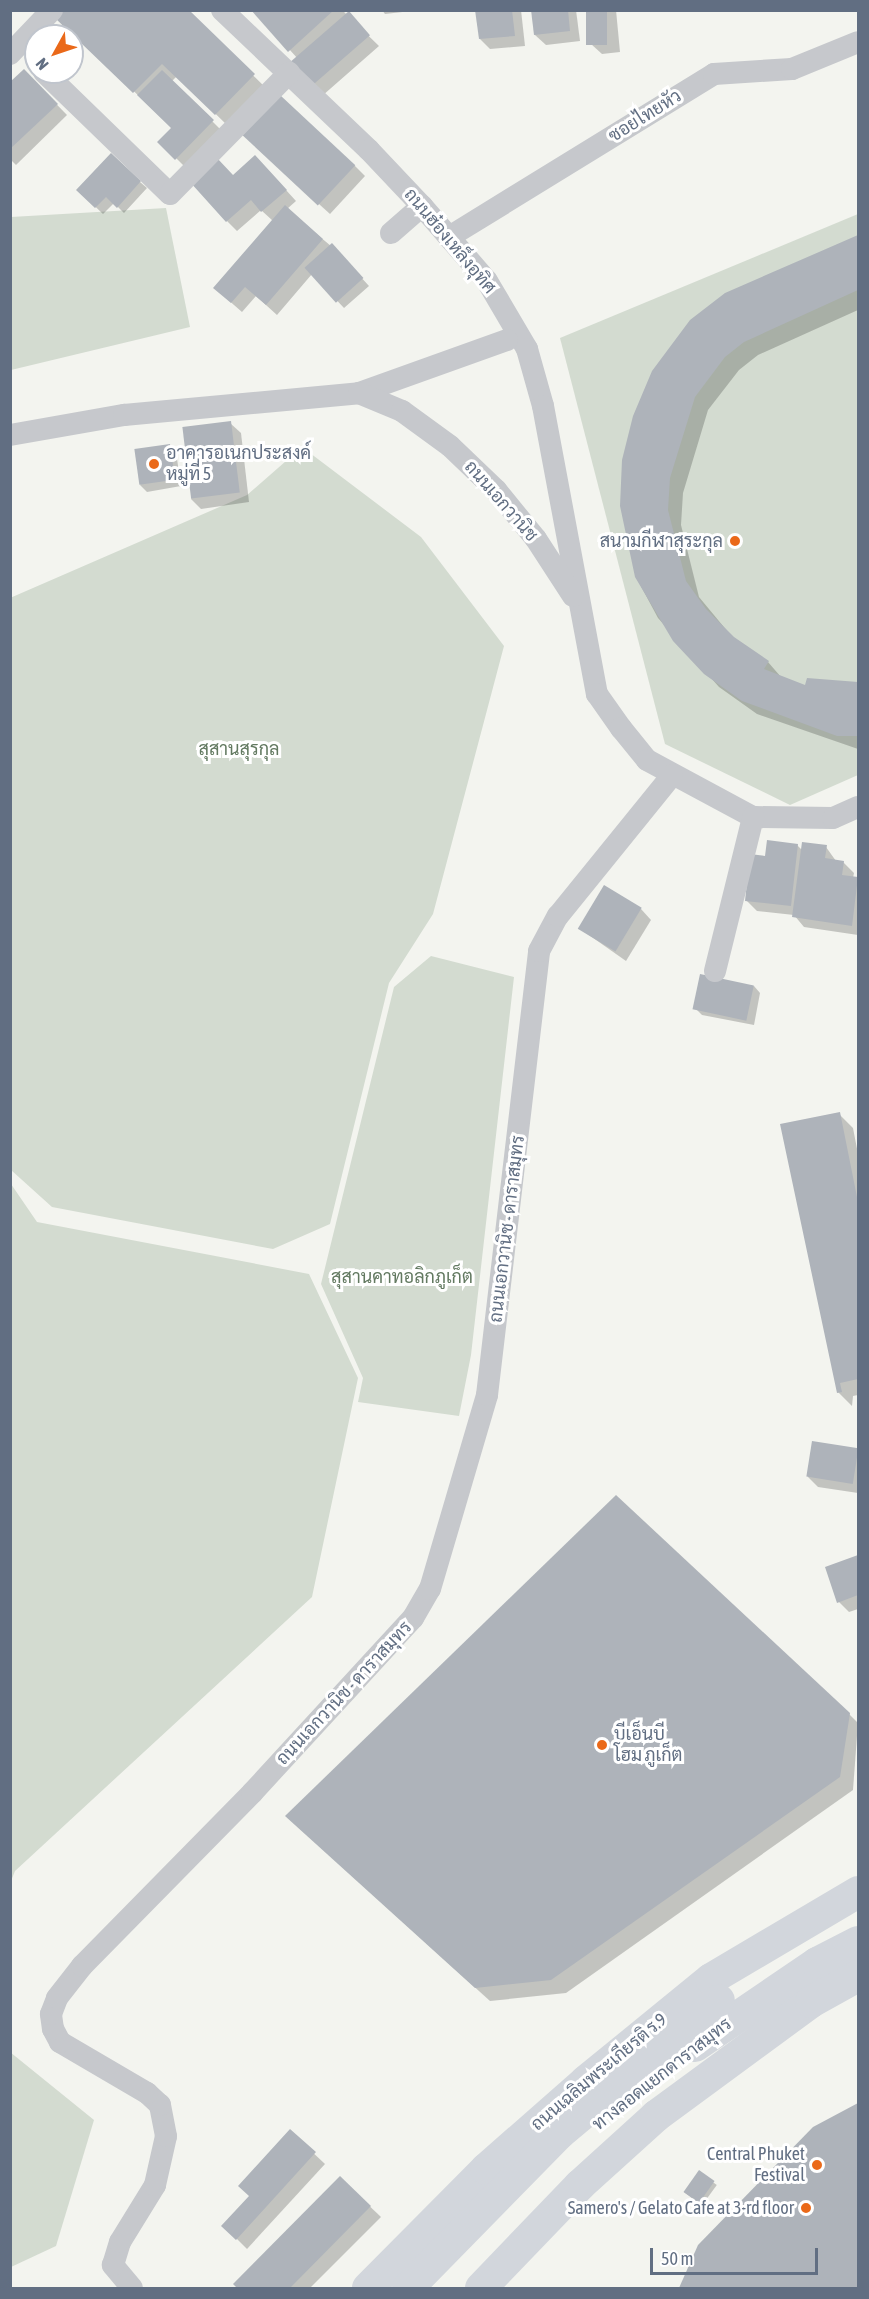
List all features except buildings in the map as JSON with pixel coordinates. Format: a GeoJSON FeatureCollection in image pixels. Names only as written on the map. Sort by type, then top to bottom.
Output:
{"type":"FeatureCollection","features":[{"type":"Feature","properties":{"kind":"main road","name":"ถนนเฉลิมพระเกียรติ ร.9"},"geometry":{"type":"LineString","coordinates":[[368,2289],[486,2169],[604,2066],[711,1979],[858,1893]]}},
{"type":"Feature","properties":{"kind":"main road","name":"ทางลอดแยกดาราสมุทร"},"geometry":{"type":"LineString","coordinates":[[408,2289],[560,2133],[738,1984],[858,1912]]}},
{"type":"Feature","properties":{"kind":"main road","name":"ทางลอดแยกดาราสมุทร"},"geometry":{"type":"LineString","coordinates":[[439,2289],[525,2195],[614,2107],[728,2021],[817,1963],[858,1942]]}},
{"type":"Feature","properties":{"kind":"main road"},"geometry":{"type":"LineString","coordinates":[[481,2289],[580,2185],[656,2116],[811,2002],[858,1976]]}},
{"type":"Feature","properties":{"kind":"street"},"geometry":{"type":"LineString","coordinates":[[13,47],[52,10]]}},
{"type":"Feature","properties":{"kind":"street","name":"ถนนฮ๋องเหล็งอุทิศ"},"geometry":{"type":"LineString","coordinates":[[222,10],[422,206],[487,281],[529,357],[543,406],[579,607]]}},
{"type":"Feature","properties":{"kind":"street","name":"ซอยไทยหัว"},"geometry":{"type":"LineString","coordinates":[[449,237],[714,74],[792,69],[858,42]]}},
{"type":"Feature","properties":{"kind":"street"},"geometry":{"type":"LineString","coordinates":[[56,84],[170,194],[289,74]]}},
{"type":"Feature","properties":{"kind":"street"},"geometry":{"type":"LineString","coordinates":[[392,233],[422,206]]}},
{"type":"Feature","properties":{"kind":"street"},"geometry":{"type":"LineString","coordinates":[[506,313],[507,340]]}},
{"type":"Feature","properties":{"kind":"street"},"geometry":{"type":"LineString","coordinates":[[507,340],[529,357]]}},
{"type":"Feature","properties":{"kind":"street"},"geometry":{"type":"LineString","coordinates":[[359,393],[507,340]]}},
{"type":"Feature","properties":{"kind":"street"},"geometry":{"type":"LineString","coordinates":[[400,377],[392,386],[393,401],[402,411]]}},
{"type":"Feature","properties":{"kind":"street","name":"ถนนเอกวานิช"},"geometry":{"type":"LineString","coordinates":[[10,435],[124,415],[313,394],[359,393],[402,411],[450,446],[496,490],[536,539],[579,607],[597,694],[647,760],[753,817],[833,818],[858,807]]}},
{"type":"Feature","properties":{"kind":"street"},"geometry":{"type":"LineString","coordinates":[[536,539],[543,545],[559,546],[565,529]]}},
{"type":"Feature","properties":{"kind":"street","name":"ถนนเอกวานิช - ดาราสมุทร"},"geometry":{"type":"LineString","coordinates":[[132,2289],[113,2265],[120,2242],[155,2185],[166,2136],[160,2105],[147,2092],[60,2042],[52,2029],[51,2014],[57,1998],[82,1966],[268,1775],[413,1618],[430,1589],[487,1395],[539,951],[558,916],[672,775]]}},
{"type":"Feature","properties":{"kind":"street"},"geometry":{"type":"LineString","coordinates":[[715,971],[753,817]]}},
{"type":"Feature","properties":{"kind":"green space"},"geometry":{"type":"Polygon","coordinates":[[[166,208],[190,327],[11,370],[11,217],[166,208]]]}},
{"type":"Feature","properties":{"kind":"green space","name":"สนามกีฬาสุระกุล"},"geometry":{"type":"Polygon","coordinates":[[[858,214],[858,775],[790,805],[665,744],[560,338],[858,214]]]}},
{"type":"Feature","properties":{"kind":"green space","name":"สุสานสุรกุล"},"geometry":{"type":"Polygon","coordinates":[[[302,447],[421,537],[504,646],[433,914],[389,983],[330,1224],[273,1249],[52,1207],[11,1170],[10,598],[247,495],[302,447]]]}},
{"type":"Feature","properties":{"kind":"green space","name":"สุสานคาทอลิกภูเก็ต"},"geometry":{"type":"Polygon","coordinates":[[[431,956],[514,977],[471,1355],[459,1416],[358,1402],[363,1378],[321,1284],[394,987],[431,956]]]}},
{"type":"Feature","properties":{"kind":"green space"},"geometry":{"type":"Polygon","coordinates":[[[11,1184],[37,1222],[309,1274],[358,1378],[312,1597],[15,1871],[11,1881],[11,1184]]]}},
{"type":"Feature","properties":{"kind":"green space"},"geometry":{"type":"Polygon","coordinates":[[[10,2052],[94,2120],[56,2246],[11,2267],[10,2052]]]}},
{"type":"Feature","properties":{"kind":"place","name":"อาคารอเนกประสงค์ หมู่ที่ 5"},"geometry":{"type":"Point","coordinates":[154,464]}},
{"type":"Feature","properties":{"kind":"place","name":"สนามกีฬาสุระกุล"},"geometry":{"type":"Point","coordinates":[735,541]}},
{"type":"Feature","properties":{"kind":"place","name":"บีเอ็นบี โฮม ภูเก็ต"},"geometry":{"type":"Point","coordinates":[602,1745]}},
{"type":"Feature","properties":{"kind":"place","name":"Central Phuket Festival"},"geometry":{"type":"Point","coordinates":[817,2165]}},
{"type":"Feature","properties":{"kind":"place","name":"Samero's / Gelato Cafe at 3-rd floor"},"geometry":{"type":"Point","coordinates":[806,2208]}}]}
